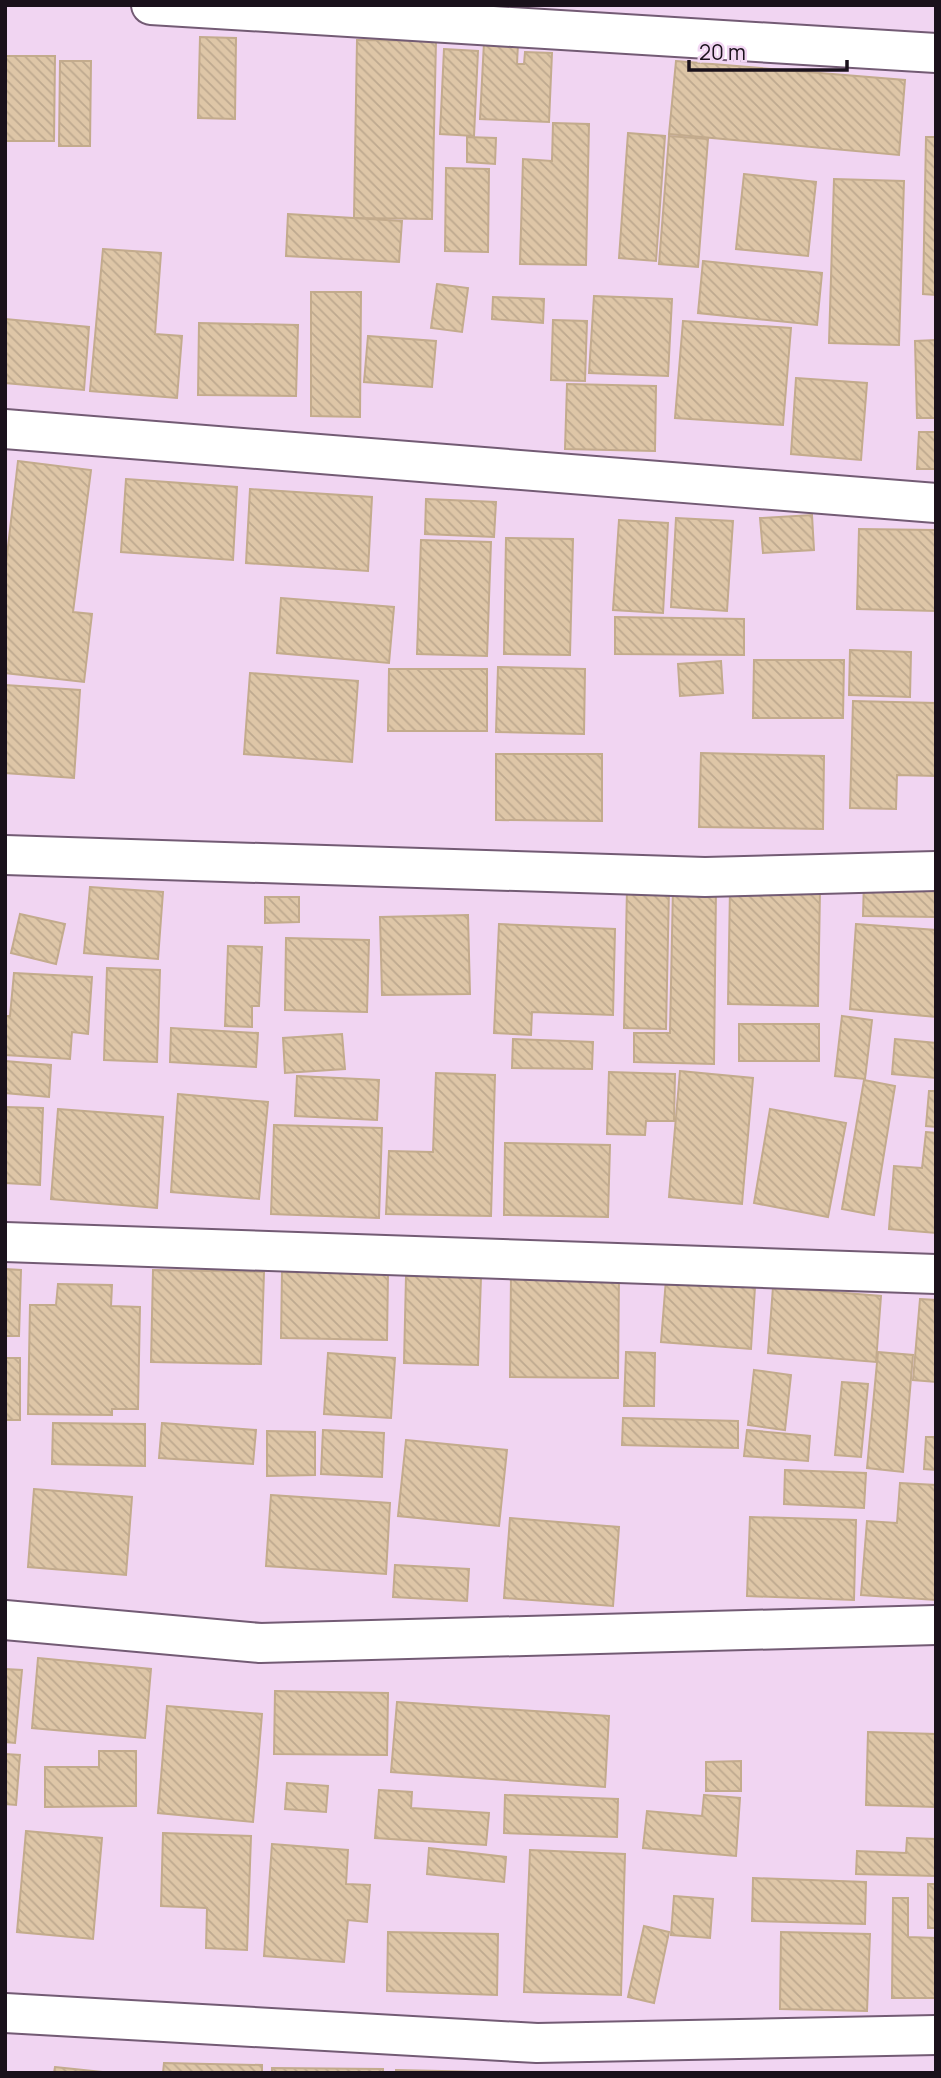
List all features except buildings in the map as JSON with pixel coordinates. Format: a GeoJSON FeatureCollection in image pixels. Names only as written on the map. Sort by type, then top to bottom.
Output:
{"type":"FeatureCollection","features":[{"type":"Feature","properties":{"kind":"street"},"geometry":{"type":"LineString","coordinates":[[151,5],[936,52]]}},
{"type":"Feature","properties":{"kind":"street"},"geometry":{"type":"LineString","coordinates":[[5,429],[936,503]]}},
{"type":"Feature","properties":{"kind":"street"},"geometry":{"type":"LineString","coordinates":[[5,855],[705,877],[936,871]]}},
{"type":"Feature","properties":{"kind":"street"},"geometry":{"type":"LineString","coordinates":[[5,1242],[936,1274]]}},
{"type":"Feature","properties":{"kind":"street"},"geometry":{"type":"LineString","coordinates":[[5,1620],[260,1643],[936,1625]]}},
{"type":"Feature","properties":{"kind":"street"},"geometry":{"type":"LineString","coordinates":[[5,2013],[537,2043],[936,2035]]}}]}
